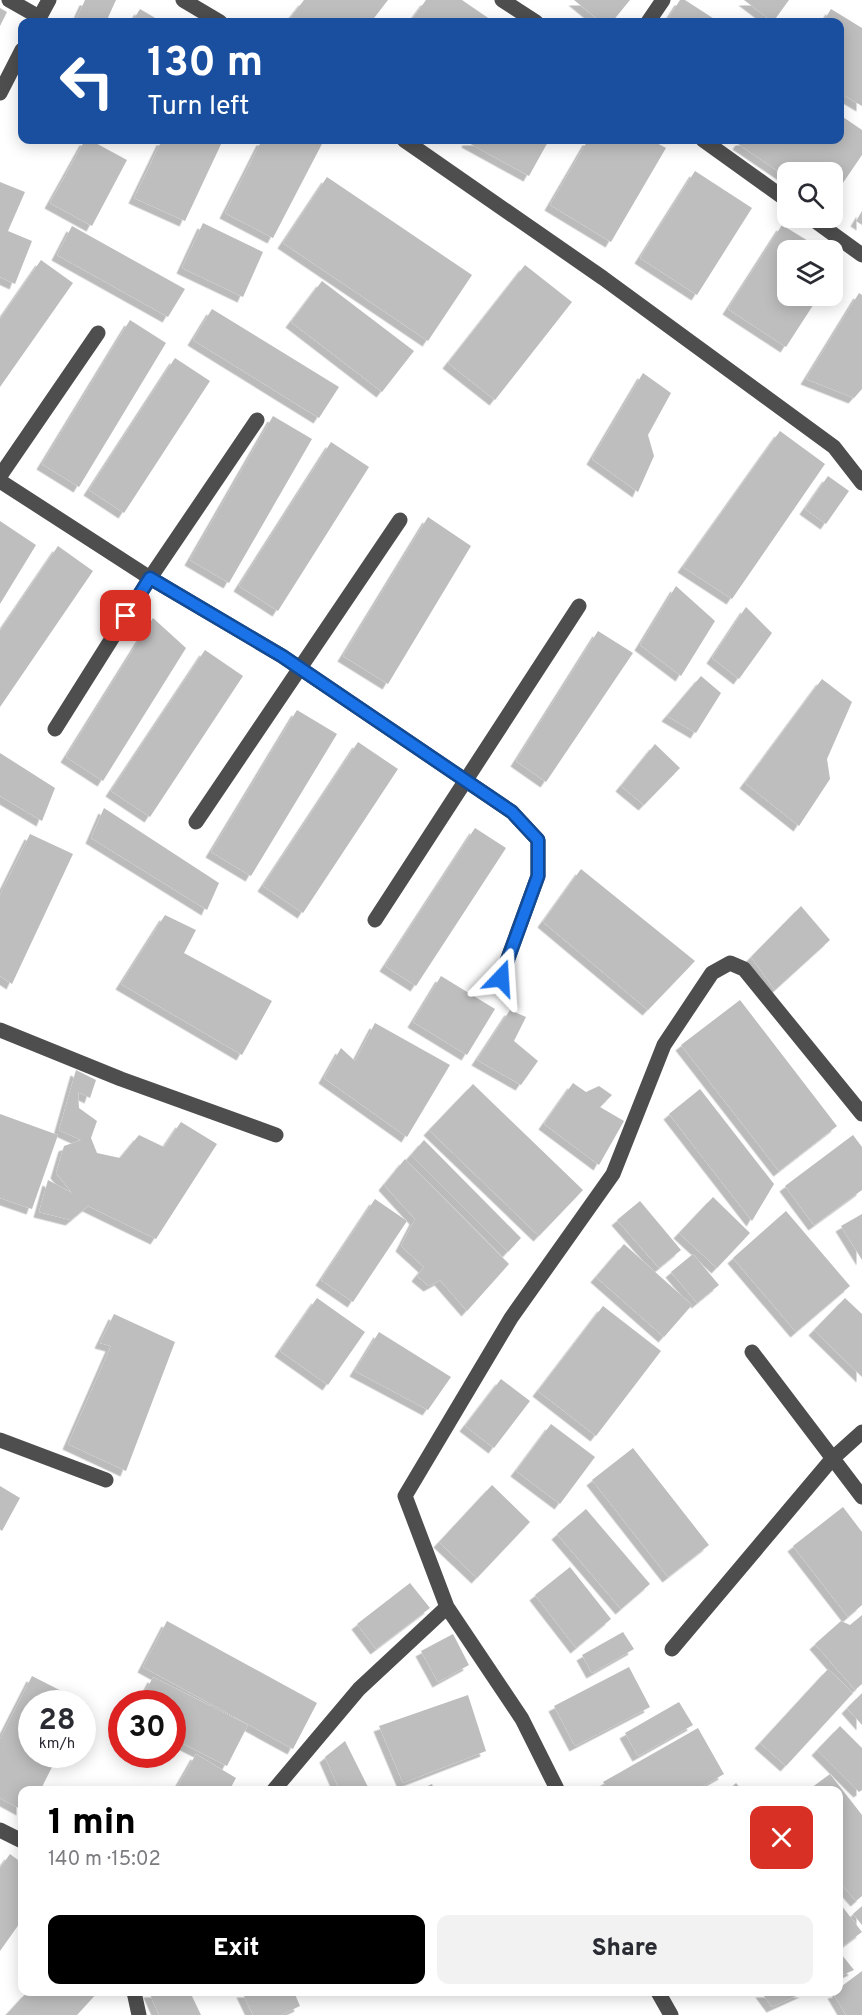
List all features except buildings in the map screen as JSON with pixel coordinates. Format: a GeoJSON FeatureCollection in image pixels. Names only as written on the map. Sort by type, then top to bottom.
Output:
{"type":"FeatureCollection","features":[{"type":"Feature","properties":{"kind":"street"},"geometry":{"type":"LineString","coordinates":[[9,0],[35,18]]}},
{"type":"Feature","properties":{"kind":"street"},"geometry":{"type":"LineString","coordinates":[[39,18],[49,0]]}},
{"type":"Feature","properties":{"kind":"street"},"geometry":{"type":"LineString","coordinates":[[183,0],[213,18]]}},
{"type":"Feature","properties":{"kind":"street"},"geometry":{"type":"LineString","coordinates":[[502,0],[530,18]]}},
{"type":"Feature","properties":{"kind":"street"},"geometry":{"type":"LineString","coordinates":[[651,18],[663,0]]}},
{"type":"Feature","properties":{"kind":"street"},"geometry":{"type":"LineString","coordinates":[[0,93],[18,58]]}},
{"type":"Feature","properties":{"kind":"street"},"geometry":{"type":"LineString","coordinates":[[410,144],[603,278],[834,447],[862,483]]}},
{"type":"Feature","properties":{"kind":"street"},"geometry":{"type":"LineString","coordinates":[[709,144],[777,193]]}},
{"type":"Feature","properties":{"kind":"street"},"geometry":{"type":"LineString","coordinates":[[824,228],[862,255]]}},
{"type":"Feature","properties":{"kind":"street"},"geometry":{"type":"LineString","coordinates":[[0,476],[98,333]]}},
{"type":"Feature","properties":{"kind":"street"},"geometry":{"type":"LineString","coordinates":[[55,729],[150,578],[257,420]]}},
{"type":"Feature","properties":{"kind":"street"},"geometry":{"type":"LineString","coordinates":[[0,481],[150,578],[300,668],[512,812],[538,840],[538,876],[501,978]]}},
{"type":"Feature","properties":{"kind":"street"},"geometry":{"type":"LineString","coordinates":[[196,822],[399,520]]}},
{"type":"Feature","properties":{"kind":"street"},"geometry":{"type":"LineString","coordinates":[[375,920],[579,606]]}},
{"type":"Feature","properties":{"kind":"street"},"geometry":{"type":"LineString","coordinates":[[556,1786],[522,1719],[447,1607],[405,1496],[511,1318],[613,1174],[664,1045],[712,973],[730,963],[744,969],[862,1114]]}},
{"type":"Feature","properties":{"kind":"street"},"geometry":{"type":"LineString","coordinates":[[0,1030],[121,1080],[276,1136]]}},
{"type":"Feature","properties":{"kind":"street"},"geometry":{"type":"LineString","coordinates":[[752,1352],[862,1497]]}},
{"type":"Feature","properties":{"kind":"street"},"geometry":{"type":"LineString","coordinates":[[672,1649],[832,1459],[862,1432]]}},
{"type":"Feature","properties":{"kind":"street"},"geometry":{"type":"LineString","coordinates":[[0,1440],[106,1480]]}},
{"type":"Feature","properties":{"kind":"street"},"geometry":{"type":"LineString","coordinates":[[277,1786],[359,1689],[447,1607]]}},
{"type":"Feature","properties":{"kind":"street"},"geometry":{"type":"LineString","coordinates":[[0,1830],[18,1839]]}},
{"type":"Feature","properties":{"kind":"street"},"geometry":{"type":"LineString","coordinates":[[135,1996],[139,2015]]}},
{"type":"Feature","properties":{"kind":"street"},"geometry":{"type":"LineString","coordinates":[[660,1996],[671,2015]]}},
{"type":"Feature","properties":{"kind":"route"},"geometry":{"type":"LineString","coordinates":[[126,616],[150,578],[282,656],[512,812],[538,840],[538,876],[501,978]]}}]}
